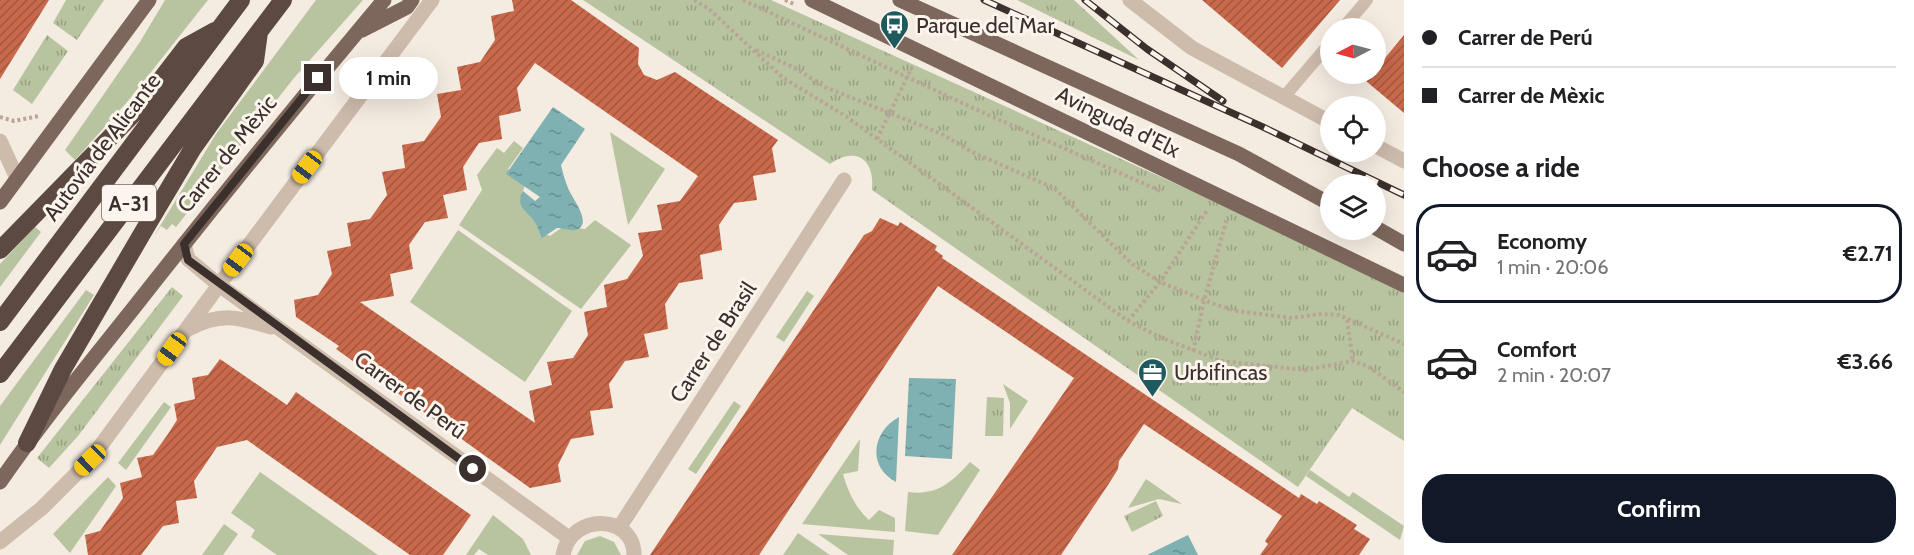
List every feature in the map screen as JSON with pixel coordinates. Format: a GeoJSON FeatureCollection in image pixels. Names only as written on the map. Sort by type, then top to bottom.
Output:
{"type":"FeatureCollection","features":[{"type":"Feature","properties":{"kind":"highway","name":"Autovía de Alicante"},"geometry":{"type":"LineString","coordinates":[[0,322],[241,0]]}},
{"type":"Feature","properties":{"kind":"highway","name":"A-31"},"geometry":{"type":"LineString","coordinates":[[0,374],[283,0]]}},
{"type":"Feature","properties":{"kind":"highway"},"geometry":{"type":"LineString","coordinates":[[0,250],[139,108],[186,47],[220,28]]}},
{"type":"Feature","properties":{"kind":"highway"},"geometry":{"type":"LineString","coordinates":[[27,443],[63,369],[193,148],[255,61],[259,32]]}},
{"type":"Feature","properties":{"kind":"main road"},"geometry":{"type":"LineString","coordinates":[[0,202],[149,0]]}},
{"type":"Feature","properties":{"kind":"main road","name":"Carrer de Mèxic"},"geometry":{"type":"LineString","coordinates":[[0,482],[27,443],[184,244],[305,93],[384,0]]}},
{"type":"Feature","properties":{"kind":"main road"},"geometry":{"type":"LineString","coordinates":[[356,33],[407,7],[412,0]]}},
{"type":"Feature","properties":{"kind":"main road","name":"Avinguda d'Elx"},"geometry":{"type":"LineString","coordinates":[[812,0],[1404,285]]}},
{"type":"Feature","properties":{"kind":"main road","name":"Avinguda d'Elx"},"geometry":{"type":"LineString","coordinates":[[900,0],[1239,154],[1320,199]]}},
{"type":"Feature","properties":{"kind":"main road"},"geometry":{"type":"LineString","coordinates":[[1386,234],[1404,244]]}},
{"type":"Feature","properties":{"kind":"street"},"geometry":{"type":"LineString","coordinates":[[0,542],[42,508],[90,460],[432,0]]}},
{"type":"Feature","properties":{"kind":"street"},"geometry":{"type":"LineString","coordinates":[[1132,0],[1192,48],[1320,117]]}},
{"type":"Feature","properties":{"kind":"street"},"geometry":{"type":"LineString","coordinates":[[0,141],[17,178]]}},
{"type":"Feature","properties":{"kind":"street"},"geometry":{"type":"LineString","coordinates":[[1386,151],[1404,161]]}},
{"type":"Feature","properties":{"kind":"street","name":"Carrer de Brasil"},"geometry":{"type":"LineString","coordinates":[[619,528],[844,180]]}},
{"type":"Feature","properties":{"kind":"street","name":"Carrer de Perú"},"geometry":{"type":"LineString","coordinates":[[184,244],[188,260],[219,285],[569,538]]}},
{"type":"Feature","properties":{"kind":"street","name":"Carrer de Perú"},"geometry":{"type":"LineString","coordinates":[[186,330],[223,316],[236,317],[282,330]]}},
{"type":"Feature","properties":{"kind":"street"},"geometry":{"type":"LineString","coordinates":[[563,555],[569,538],[588,524],[603,523],[619,528],[626,534],[634,555]]}},
{"type":"Feature","properties":{"kind":"lane"},"geometry":{"type":"LineString","coordinates":[[1352,18],[1367,0]]}},
{"type":"Feature","properties":{"kind":"lane"},"geometry":{"type":"LineString","coordinates":[[1284,97],[1320,55]]}},
{"type":"Feature","properties":{"kind":"path"},"geometry":{"type":"LineString","coordinates":[[694,0],[709,9],[782,77],[877,139],[1128,321],[1193,351],[1221,361],[1305,370],[1353,361],[1369,367],[1404,392]]}},
{"type":"Feature","properties":{"kind":"path"},"geometry":{"type":"LineString","coordinates":[[743,0],[907,77],[1164,192]]}},
{"type":"Feature","properties":{"kind":"path"},"geometry":{"type":"LineString","coordinates":[[752,48],[795,68],[825,87],[942,134],[972,152],[1054,188],[1131,263],[1160,282],[1204,301],[1237,311],[1292,318],[1319,314],[1339,315],[1404,344]]}},
{"type":"Feature","properties":{"kind":"path"},"geometry":{"type":"LineString","coordinates":[[877,139],[914,63]]}},
{"type":"Feature","properties":{"kind":"path"},"geometry":{"type":"LineString","coordinates":[[0,117],[14,122],[38,118],[45,109]]}},
{"type":"Feature","properties":{"kind":"path"},"geometry":{"type":"LineString","coordinates":[[1128,321],[1160,282],[1213,201]]}},
{"type":"Feature","properties":{"kind":"path"},"geometry":{"type":"LineString","coordinates":[[1196,206],[1237,225]]}},
{"type":"Feature","properties":{"kind":"path"},"geometry":{"type":"LineString","coordinates":[[1193,351],[1229,209]]}},
{"type":"Feature","properties":{"kind":"path"},"geometry":{"type":"LineString","coordinates":[[1347,319],[1353,361]]}},
{"type":"Feature","properties":{"kind":"green space"},"geometry":{"type":"Polygon","coordinates":[[[66,0],[104,0],[77,40],[53,23],[66,0]]]}},
{"type":"Feature","properties":{"kind":"green space"},"geometry":{"type":"Polygon","coordinates":[[[165,0],[208,0],[128,101],[75,160],[65,150],[140,42],[165,0]]]}},
{"type":"Feature","properties":{"kind":"green space"},"geometry":{"type":"Polygon","coordinates":[[[316,0],[363,0],[294,78],[176,227],[172,224],[167,230],[161,226],[154,236],[216,134],[316,0]]]}},
{"type":"Feature","properties":{"kind":"green space"},"geometry":{"type":"Polygon","coordinates":[[[583,0],[771,0],[1194,192],[1404,292],[1404,441],[1352,408],[1298,487],[872,190],[870,170],[862,159],[848,156],[830,164],[583,0]]]}},
{"type":"Feature","properties":{"kind":"green space"},"geometry":{"type":"Polygon","coordinates":[[[1017,0],[1074,0],[1139,60],[1017,0]]]}},
{"type":"Feature","properties":{"kind":"green space"},"geometry":{"type":"Polygon","coordinates":[[[47,35],[68,51],[32,104],[13,90],[47,35]]]}},
{"type":"Feature","properties":{"kind":"green space"},"geometry":{"type":"Polygon","coordinates":[[[610,132],[665,169],[628,225],[610,132]]]}},
{"type":"Feature","properties":{"kind":"green space"},"geometry":{"type":"Polygon","coordinates":[[[514,141],[523,148],[508,169],[526,182],[522,194],[543,233],[550,236],[564,226],[585,229],[595,220],[631,245],[581,309],[459,225],[482,190],[477,175],[497,148],[504,153],[514,141]]]}},
{"type":"Feature","properties":{"kind":"green space"},"geometry":{"type":"Polygon","coordinates":[[[35,227],[41,232],[0,287],[0,264],[35,227]]]}},
{"type":"Feature","properties":{"kind":"green space"},"geometry":{"type":"Polygon","coordinates":[[[458,230],[572,311],[525,382],[410,302],[458,230]]]}},
{"type":"Feature","properties":{"kind":"green space"},"geometry":{"type":"Polygon","coordinates":[[[172,287],[183,296],[78,436],[49,468],[37,458],[172,287]]]}},
{"type":"Feature","properties":{"kind":"green space"},"geometry":{"type":"Polygon","coordinates":[[[86,290],[94,295],[0,445],[0,406],[86,290]]]}},
{"type":"Feature","properties":{"kind":"green space"},"geometry":{"type":"Polygon","coordinates":[[[807,291],[814,296],[784,342],[776,337],[807,291]]]}},
{"type":"Feature","properties":{"kind":"green space"},"geometry":{"type":"Polygon","coordinates":[[[1003,384],[1028,401],[1010,429],[1010,403],[1003,384]]]}},
{"type":"Feature","properties":{"kind":"green space"},"geometry":{"type":"Polygon","coordinates":[[[987,397],[1004,398],[1003,436],[985,436],[987,397]]]}},
{"type":"Feature","properties":{"kind":"green space"},"geometry":{"type":"Polygon","coordinates":[[[734,401],[741,406],[696,474],[688,469],[734,401]]]}},
{"type":"Feature","properties":{"kind":"green space"},"geometry":{"type":"Polygon","coordinates":[[[164,402],[171,407],[126,470],[118,463],[164,402]]]}},
{"type":"Feature","properties":{"kind":"green space"},"geometry":{"type":"Polygon","coordinates":[[[860,439],[858,471],[843,474],[847,487],[856,504],[869,520],[879,510],[895,518],[895,532],[802,524],[860,439]]]}},
{"type":"Feature","properties":{"kind":"green space"},"geometry":{"type":"Polygon","coordinates":[[[970,462],[980,470],[938,535],[905,531],[908,492],[936,490],[957,476],[970,462]]]}},
{"type":"Feature","properties":{"kind":"green space"},"geometry":{"type":"Polygon","coordinates":[[[1310,470],[1349,497],[1353,492],[1404,526],[1400,540],[1306,476],[1310,470]]]}},
{"type":"Feature","properties":{"kind":"green space"},"geometry":{"type":"Polygon","coordinates":[[[260,472],[378,555],[277,555],[251,537],[255,530],[231,513],[260,472]]]}},
{"type":"Feature","properties":{"kind":"green space"},"geometry":{"type":"Polygon","coordinates":[[[108,477],[116,486],[70,553],[53,534],[108,477]]]}},
{"type":"Feature","properties":{"kind":"green space"},"geometry":{"type":"Polygon","coordinates":[[[1146,479],[1182,504],[1159,499],[1128,508],[1146,479]]]}},
{"type":"Feature","properties":{"kind":"green space"},"geometry":{"type":"Polygon","coordinates":[[[1156,501],[1163,516],[1132,532],[1124,516],[1156,501]]]}},
{"type":"Feature","properties":{"kind":"green space"},"geometry":{"type":"Polygon","coordinates":[[[493,515],[523,539],[531,555],[488,555],[479,549],[474,555],[466,555],[493,515]]]}},
{"type":"Feature","properties":{"kind":"green space"},"geometry":{"type":"Polygon","coordinates":[[[224,524],[238,534],[223,555],[202,555],[224,524]]]}},
{"type":"Feature","properties":{"kind":"green space"},"geometry":{"type":"Polygon","coordinates":[[[798,533],[830,555],[783,555],[798,533]]]}},
{"type":"Feature","properties":{"kind":"green space"},"geometry":{"type":"Polygon","coordinates":[[[818,534],[894,540],[893,555],[848,555],[818,534]]]}},
{"type":"Feature","properties":{"kind":"green space"},"geometry":{"type":"Polygon","coordinates":[[[600,536],[614,542],[621,555],[577,555],[585,541],[600,536]]]}},
{"type":"Feature","properties":{"kind":"water"},"geometry":{"type":"Polygon","coordinates":[[[553,107],[585,129],[561,165],[568,188],[580,210],[583,223],[575,230],[557,228],[542,238],[536,224],[520,202],[523,191],[535,201],[540,197],[506,174],[553,107]]]}},
{"type":"Feature","properties":{"kind":"water"},"geometry":{"type":"Polygon","coordinates":[[[909,378],[956,379],[952,459],[905,456],[909,378]]]}},
{"type":"Feature","properties":{"kind":"water"},"geometry":{"type":"Polygon","coordinates":[[[899,417],[896,482],[880,467],[876,449],[883,431],[899,417]]]}},
{"type":"Feature","properties":{"kind":"water"},"geometry":{"type":"Polygon","coordinates":[[[1188,535],[1198,555],[1147,555],[1188,535]]]}},
{"type":"Feature","properties":{"kind":"building"},"geometry":{"type":"Polygon","coordinates":[[[0,0],[49,0],[0,79],[0,0]]]}},
{"type":"Feature","properties":{"kind":"building"},"geometry":{"type":"Polygon","coordinates":[[[512,0],[571,0],[639,48],[638,64],[644,75],[657,80],[675,72],[778,140],[772,148],[776,172],[753,176],[757,200],[734,203],[719,225],[722,250],[700,255],[703,279],[679,283],[665,304],[668,329],[644,334],[649,357],[625,361],[609,384],[613,408],[590,411],[594,435],[571,439],[558,465],[561,482],[530,488],[336,349],[339,346],[296,317],[294,300],[318,295],[332,274],[327,251],[351,246],[347,223],[370,219],[387,195],[382,172],[405,168],[402,145],[424,141],[441,117],[437,94],[461,90],[457,67],[480,62],[495,40],[491,16],[514,11],[512,0]],[[535,63],[517,88],[521,111],[499,116],[502,139],[479,143],[463,167],[467,190],[443,195],[448,218],[425,222],[409,245],[413,269],[390,274],[394,296],[360,302],[535,423],[529,391],[552,385],[547,362],[573,358],[588,335],[584,312],[607,307],[604,285],[627,279],[643,256],[638,233],[662,230],[657,205],[680,201],[698,176],[535,63]]]}},
{"type":"Feature","properties":{"kind":"building"},"geometry":{"type":"Polygon","coordinates":[[[1202,0],[1340,0],[1325,18],[1320,18],[1320,23],[1282,68],[1202,0]]]}},
{"type":"Feature","properties":{"kind":"building"},"geometry":{"type":"Polygon","coordinates":[[[1404,35],[1404,113],[1370,84],[1386,84],[1386,57],[1404,35]]]}},
{"type":"Feature","properties":{"kind":"building"},"geometry":{"type":"Polygon","coordinates":[[[880,218],[898,226],[900,222],[937,246],[935,250],[943,256],[942,258],[1299,498],[1301,494],[1317,504],[1319,501],[1357,525],[1354,529],[1370,539],[1359,555],[1260,555],[1268,544],[1265,541],[1282,516],[1144,424],[1119,461],[1118,469],[1110,482],[1061,555],[952,555],[1074,378],[938,286],[759,555],[650,555],[864,235],[872,231],[880,218]]]}},
{"type":"Feature","properties":{"kind":"building"},"geometry":{"type":"Polygon","coordinates":[[[220,359],[287,405],[296,392],[471,515],[443,555],[410,555],[247,440],[217,447],[194,481],[197,498],[176,501],[179,523],[163,526],[141,555],[88,555],[85,535],[100,531],[123,498],[120,483],[142,477],[137,458],[153,455],[177,420],[174,404],[195,399],[192,378],[208,375],[220,359]]]}},
{"type":"Feature","properties":{"kind":"railway"},"geometry":{"type":"LineString","coordinates":[[984,0],[1263,127],[1404,195]]}},
{"type":"Feature","properties":{"kind":"railway"},"geometry":{"type":"LineString","coordinates":[[1085,0],[1147,49],[1223,101]]}},
{"type":"Feature","properties":{"kind":"place","name":"Parque del Mar"},"geometry":{"type":"Point","coordinates":[895,50]}},
{"type":"Feature","properties":{"kind":"place","name":"Urbifincas"},"geometry":{"type":"Point","coordinates":[1153,398]}},
{"type":"Feature","properties":{"kind":"route"},"geometry":{"type":"LineString","coordinates":[[318,78],[184,244],[188,260],[219,285],[473,469]]}}]}
